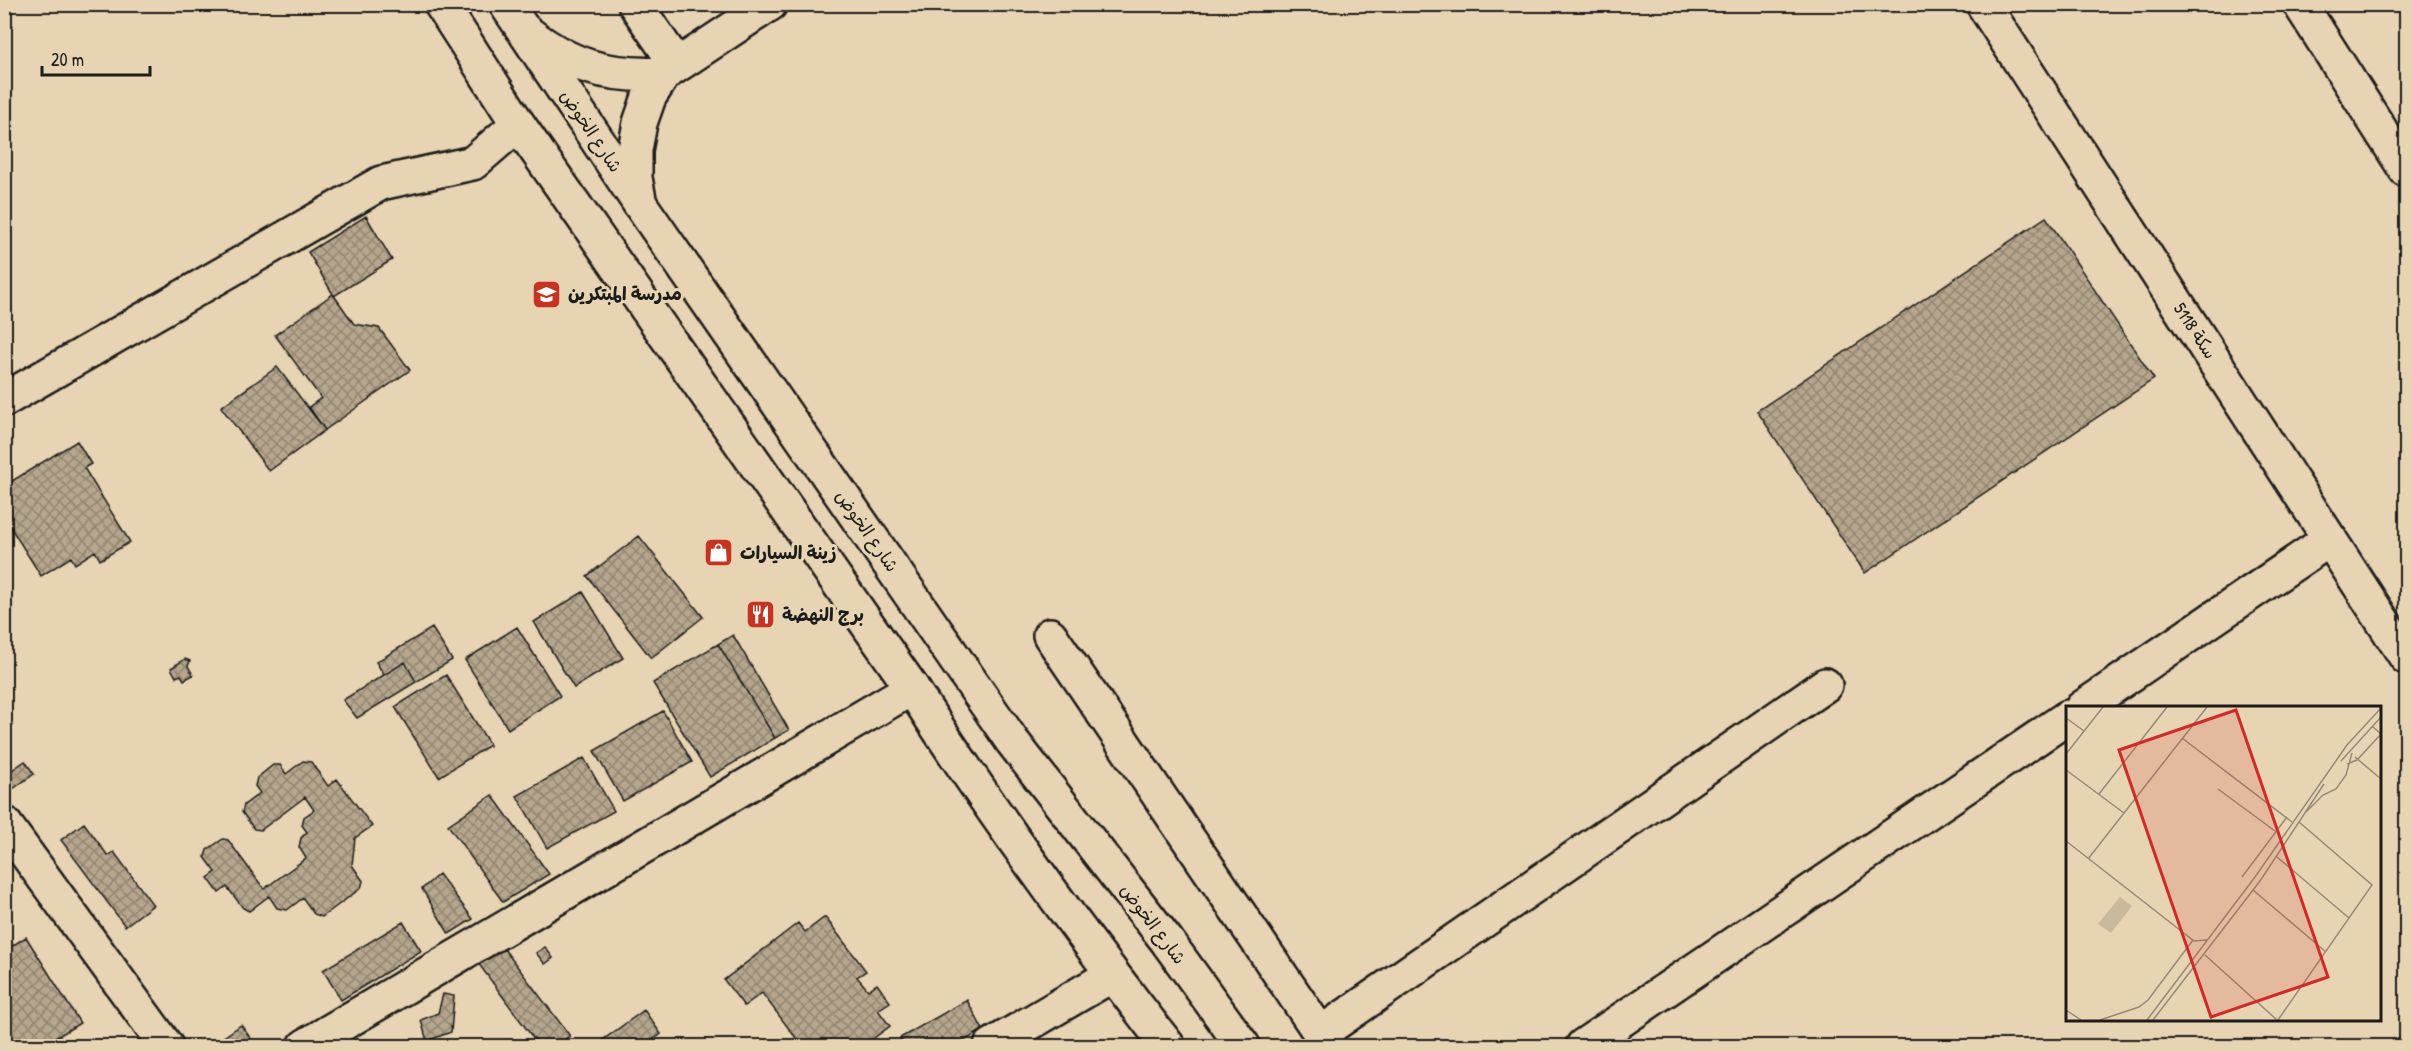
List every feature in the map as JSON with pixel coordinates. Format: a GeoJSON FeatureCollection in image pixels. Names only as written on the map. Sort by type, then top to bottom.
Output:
{"type":"FeatureCollection","features":[{"type":"Feature","properties":{"kind":"street"},"geometry":{"type":"LineString","coordinates":[[441,4],[518,124],[912,688],[966,773],[1112,975],[1168,1047]]}},
{"type":"Feature","properties":{"kind":"street"},"geometry":{"type":"LineString","coordinates":[[635,4],[671,70]]}},
{"type":"Feature","properties":{"kind":"street"},"geometry":{"type":"LineString","coordinates":[[640,204],[635,178],[635,150],[640,123],[649,98],[671,70],[770,4]]}},
{"type":"Feature","properties":{"kind":"street","name":"سكة 5118"},"geometry":{"type":"LineString","coordinates":[[1983,4],[2406,657]]}},
{"type":"Feature","properties":{"kind":"street"},"geometry":{"type":"LineString","coordinates":[[2300,4],[2406,170]]}},
{"type":"Feature","properties":{"kind":"street"},"geometry":{"type":"LineString","coordinates":[[514,16],[546,47],[583,65],[602,71],[633,75],[671,70]]}},
{"type":"Feature","properties":{"kind":"street","name":"شارع الخوض"},"geometry":{"type":"LineString","coordinates":[[514,16],[640,204],[1012,741],[1167,941],[1243,1047]]}},
{"type":"Feature","properties":{"kind":"street"},"geometry":{"type":"LineString","coordinates":[[4,400],[381,183],[473,163],[518,124]]}},
{"type":"Feature","properties":{"kind":"street"},"geometry":{"type":"LineString","coordinates":[[2085,706],[2330,539]]}},
{"type":"Feature","properties":{"kind":"street"},"geometry":{"type":"LineString","coordinates":[[1050,635],[1325,1040],[1825,685]]}},
{"type":"Feature","properties":{"kind":"street"},"geometry":{"type":"LineString","coordinates":[[305,1047],[912,688]]}},
{"type":"Feature","properties":{"kind":"street"},"geometry":{"type":"LineString","coordinates":[[1583,1047],[2066,718]]}},
{"type":"Feature","properties":{"kind":"street"},"geometry":{"type":"LineString","coordinates":[[4,823],[166,1047]]}},
{"type":"Feature","properties":{"kind":"street"},"geometry":{"type":"LineString","coordinates":[[990,1047],[1112,975]]}},
{"type":"Feature","properties":{"kind":"building"},"geometry":{"type":"Polygon","coordinates":[[[366,216],[392,260],[334,296],[308,252],[366,216]]]}},
{"type":"Feature","properties":{"kind":"building"},"geometry":{"type":"Polygon","coordinates":[[[2046,217],[2154,379],[1865,573],[1757,411],[2046,217]]]}},
{"type":"Feature","properties":{"kind":"building"},"geometry":{"type":"Polygon","coordinates":[[[333,294],[354,324],[379,328],[410,370],[325,430],[309,407],[321,398],[275,335],[333,294]]]}},
{"type":"Feature","properties":{"kind":"building"},"geometry":{"type":"Polygon","coordinates":[[[277,367],[325,430],[269,471],[221,407],[277,367]]]}},
{"type":"Feature","properties":{"kind":"building"},"geometry":{"type":"Polygon","coordinates":[[[77,441],[91,464],[84,468],[130,542],[100,560],[95,551],[75,564],[71,557],[41,576],[4,517],[4,486],[77,441]]]}},
{"type":"Feature","properties":{"kind":"building"},"geometry":{"type":"Polygon","coordinates":[[[639,536],[703,617],[651,658],[587,576],[639,536]]]}},
{"type":"Feature","properties":{"kind":"building"},"geometry":{"type":"Polygon","coordinates":[[[583,592],[623,658],[574,688],[534,622],[583,592]]]}},
{"type":"Feature","properties":{"kind":"building"},"geometry":{"type":"Polygon","coordinates":[[[517,627],[560,696],[508,729],[465,660],[517,627]]]}},
{"type":"Feature","properties":{"kind":"building"},"geometry":{"type":"Polygon","coordinates":[[[432,628],[452,660],[416,682],[405,662],[384,675],[376,662],[432,628]]]}},
{"type":"Feature","properties":{"kind":"building"},"geometry":{"type":"Polygon","coordinates":[[[733,635],[789,730],[775,738],[718,644],[733,635]]]}},
{"type":"Feature","properties":{"kind":"building"},"geometry":{"type":"Polygon","coordinates":[[[718,644],[775,738],[710,777],[653,683],[718,644]]]}},
{"type":"Feature","properties":{"kind":"building"},"geometry":{"type":"Polygon","coordinates":[[[185,659],[190,661],[188,666],[193,675],[184,680],[181,675],[176,677],[171,668],[185,659]]]}},
{"type":"Feature","properties":{"kind":"building"},"geometry":{"type":"Polygon","coordinates":[[[405,662],[416,682],[357,718],[343,700],[405,662]]]}},
{"type":"Feature","properties":{"kind":"building"},"geometry":{"type":"Polygon","coordinates":[[[446,675],[490,745],[439,777],[395,707],[446,675]]]}},
{"type":"Feature","properties":{"kind":"building"},"geometry":{"type":"Polygon","coordinates":[[[663,711],[692,762],[623,801],[594,751],[663,711]]]}},
{"type":"Feature","properties":{"kind":"building"},"geometry":{"type":"Polygon","coordinates":[[[584,758],[614,811],[547,848],[517,796],[584,758]]]}},
{"type":"Feature","properties":{"kind":"building"},"geometry":{"type":"Polygon","coordinates":[[[25,761],[34,774],[4,795],[4,766],[9,772],[25,761]]]}},
{"type":"Feature","properties":{"kind":"building"},"geometry":{"type":"Polygon","coordinates":[[[303,761],[311,762],[328,786],[337,779],[372,826],[355,838],[352,865],[363,881],[361,888],[322,917],[314,914],[303,898],[287,910],[277,908],[269,896],[249,911],[243,908],[227,887],[219,893],[208,878],[216,872],[205,857],[207,850],[223,839],[228,840],[264,889],[306,858],[299,847],[301,838],[307,832],[302,825],[304,817],[314,810],[305,797],[261,830],[254,829],[242,812],[244,805],[260,793],[255,786],[257,778],[273,765],[280,765],[286,774],[303,761]]]}},
{"type":"Feature","properties":{"kind":"building"},"geometry":{"type":"Polygon","coordinates":[[[492,795],[549,874],[503,902],[448,825],[492,795]]]}},
{"type":"Feature","properties":{"kind":"building"},"geometry":{"type":"Polygon","coordinates":[[[84,823],[108,856],[114,852],[153,905],[125,926],[61,840],[84,823]]]}},
{"type":"Feature","properties":{"kind":"building"},"geometry":{"type":"Polygon","coordinates":[[[439,874],[473,919],[449,934],[422,889],[439,874]]]}},
{"type":"Feature","properties":{"kind":"building"},"geometry":{"type":"Polygon","coordinates":[[[825,917],[866,971],[857,977],[868,990],[877,984],[890,1002],[878,1010],[890,1026],[863,1046],[802,1046],[762,993],[744,1006],[724,980],[798,923],[805,932],[825,917]]]}},
{"type":"Feature","properties":{"kind":"building"},"geometry":{"type":"Polygon","coordinates":[[[403,922],[421,951],[341,1000],[323,970],[403,922]]]}},
{"type":"Feature","properties":{"kind":"building"},"geometry":{"type":"Polygon","coordinates":[[[26,937],[80,1023],[47,1043],[49,1046],[15,1046],[4,1030],[4,968],[8,966],[4,961],[4,951],[26,937]]]}},
{"type":"Feature","properties":{"kind":"building"},"geometry":{"type":"Polygon","coordinates":[[[498,941],[570,1036],[554,1046],[539,1046],[473,956],[498,941]]]}},
{"type":"Feature","properties":{"kind":"building"},"geometry":{"type":"Polygon","coordinates":[[[545,947],[553,958],[545,964],[536,953],[545,947]]]}},
{"type":"Feature","properties":{"kind":"building"},"geometry":{"type":"Polygon","coordinates":[[[443,994],[454,996],[451,1032],[427,1041],[421,1020],[438,1013],[443,994]]]}},
{"type":"Feature","properties":{"kind":"building"},"geometry":{"type":"Polygon","coordinates":[[[967,1000],[983,1030],[955,1046],[905,1046],[900,1038],[967,1000]]]}},
{"type":"Feature","properties":{"kind":"building"},"geometry":{"type":"Polygon","coordinates":[[[644,1010],[661,1034],[645,1046],[608,1046],[603,1040],[644,1010]]]}},
{"type":"Feature","properties":{"kind":"building"},"geometry":{"type":"Polygon","coordinates":[[[241,1025],[251,1039],[240,1046],[226,1046],[221,1039],[241,1025]]]}},
{"type":"Feature","properties":{"kind":"place","name":"مدرسة المبتكرين"},"geometry":{"type":"Point","coordinates":[547,294]}},
{"type":"Feature","properties":{"kind":"place","name":"زينة السيارات"},"geometry":{"type":"Point","coordinates":[719,553]}},
{"type":"Feature","properties":{"kind":"place","name":"برج النهضة"},"geometry":{"type":"Point","coordinates":[761,615]}}]}
